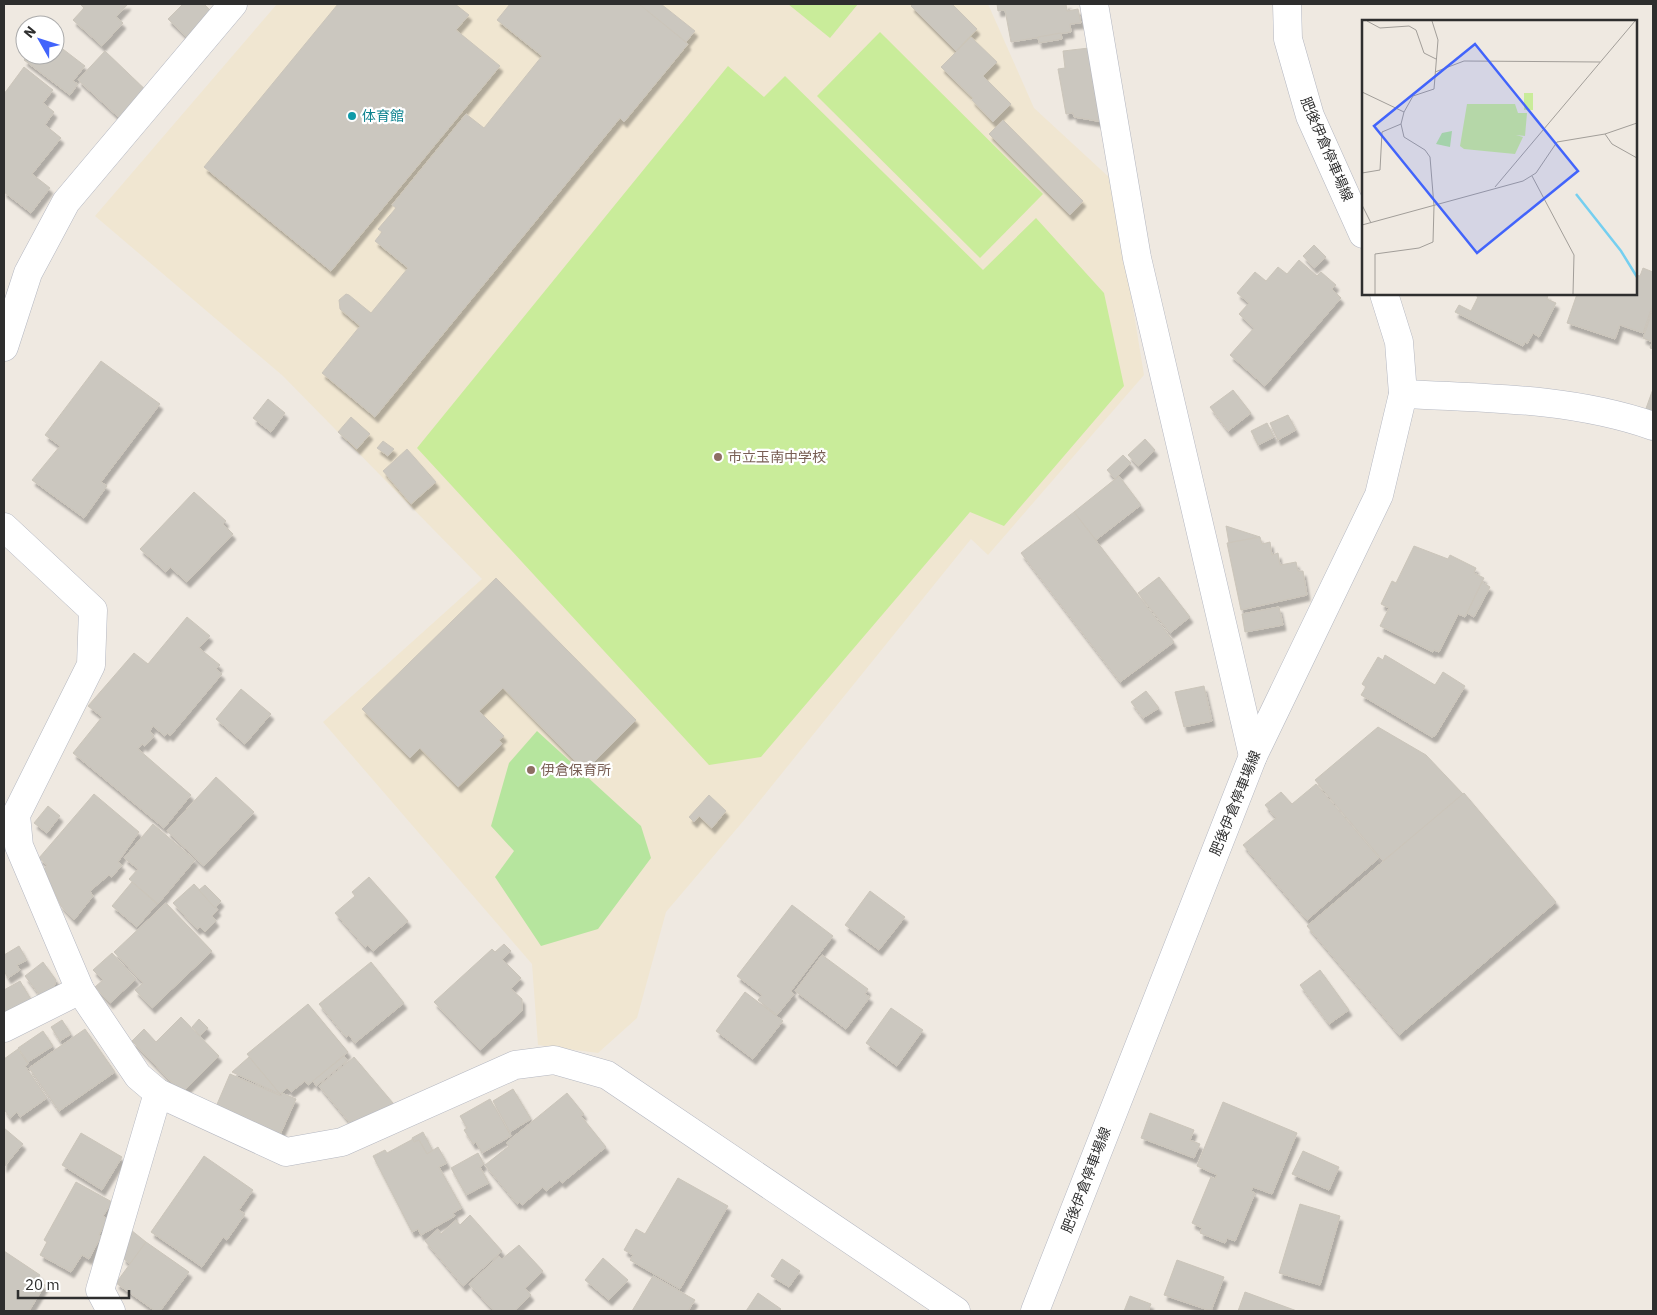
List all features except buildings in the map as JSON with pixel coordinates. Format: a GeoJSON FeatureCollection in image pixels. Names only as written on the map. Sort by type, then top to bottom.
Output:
{"type":"FeatureCollection","features":[{"type":"Feature","properties":{"kind":"street"},"geometry":{"type":"LineString","coordinates":[[4,347],[28,273],[66,202],[234,4]]}},
{"type":"Feature","properties":{"kind":"street"},"geometry":{"type":"LineString","coordinates":[[1094,4],[1137,258],[1253,756]]}},
{"type":"Feature","properties":{"kind":"street","name":"肥後伊倉停車場線"},"geometry":{"type":"LineString","coordinates":[[1287,4],[1288,39],[1310,116],[1362,232]]}},
{"type":"Feature","properties":{"kind":"street","name":"肥後伊倉停車場線"},"geometry":{"type":"LineString","coordinates":[[1035,1311],[1253,756],[1379,495],[1403,394],[1399,342],[1384,295]]}},
{"type":"Feature","properties":{"kind":"street"},"geometry":{"type":"LineString","coordinates":[[1403,394],[1524,400],[1619,414],[1653,426]]}},
{"type":"Feature","properties":{"kind":"street"},"geometry":{"type":"LineString","coordinates":[[4,527],[93,610],[91,665],[16,815],[19,846],[80,990],[138,1076],[158,1094],[286,1152],[342,1142],[515,1065],[554,1060],[606,1074],[956,1311]]}},
{"type":"Feature","properties":{"kind":"street"},"geometry":{"type":"LineString","coordinates":[[4,1028],[80,990]]}},
{"type":"Feature","properties":{"kind":"street"},"geometry":{"type":"LineString","coordinates":[[111,1311],[100,1290],[158,1094]]}},
{"type":"Feature","properties":{"kind":"shaded area","name":"市立玉南中学校"},"geometry":{"type":"Polygon","coordinates":[[[277,4],[988,4],[1034,108],[1112,180],[1144,375],[988,555],[971,539],[745,819],[666,912],[637,1018],[598,1053],[538,1045],[532,964],[323,722],[482,579],[283,376],[95,216],[277,4]]]}},
{"type":"Feature","properties":{"kind":"green space"},"geometry":{"type":"Polygon","coordinates":[[[788,4],[858,4],[830,38],[788,4]]]}},
{"type":"Feature","properties":{"kind":"green space"},"geometry":{"type":"Polygon","coordinates":[[[880,32],[1043,194],[980,258],[817,96],[880,32]]]}},
{"type":"Feature","properties":{"kind":"green space"},"geometry":{"type":"Polygon","coordinates":[[[728,66],[764,97],[785,76],[983,270],[1036,218],[1104,293],[1124,386],[1004,526],[970,512],[761,757],[709,765],[417,448],[728,66]]]}},
{"type":"Feature","properties":{"kind":"green space"},"geometry":{"type":"Polygon","coordinates":[[[537,731],[641,826],[651,858],[598,929],[541,946],[495,877],[514,851],[491,826],[509,763],[537,731]]]}},
{"type":"Feature","properties":{"kind":"place","name":"体育館"},"geometry":{"type":"Point","coordinates":[352,116]}},
{"type":"Feature","properties":{"kind":"place","name":"市立玉南中学校"},"geometry":{"type":"Point","coordinates":[718,457]}},
{"type":"Feature","properties":{"kind":"place","name":"伊倉保育所"},"geometry":{"type":"Point","coordinates":[531,770]}}]}
